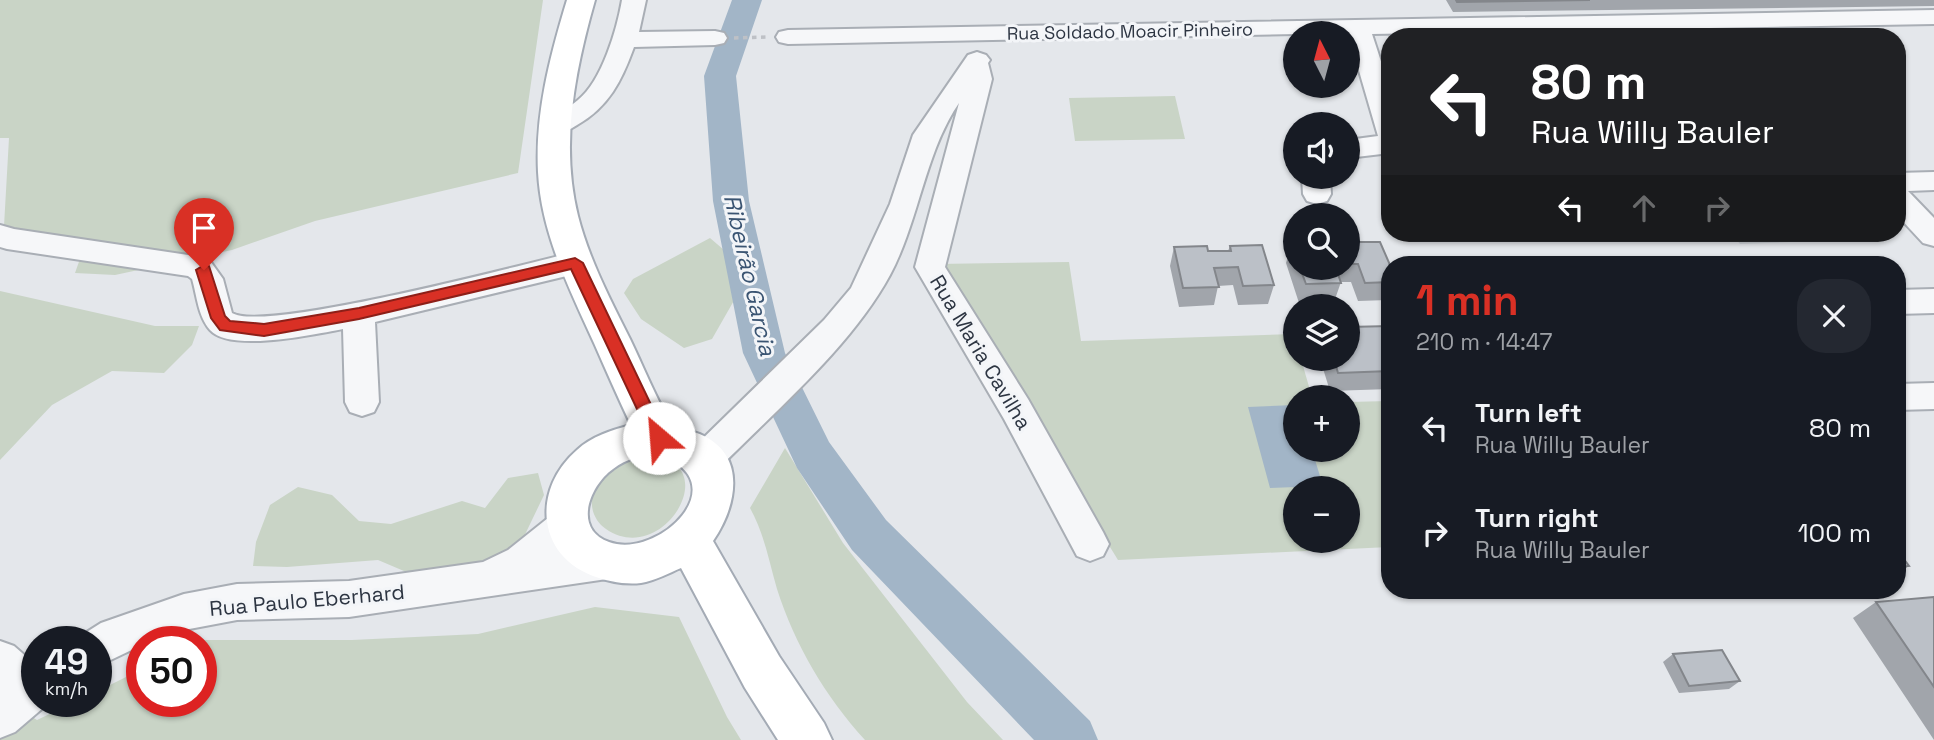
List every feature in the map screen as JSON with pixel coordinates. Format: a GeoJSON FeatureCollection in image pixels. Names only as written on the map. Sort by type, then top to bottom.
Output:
{"type":"FeatureCollection","features":[{"type":"Feature","properties":{"kind":"main road"},"geometry":{"type":"LineString","coordinates":[[581,0],[559,83],[554,173],[563,223],[575,263],[659,438]]}},
{"type":"Feature","properties":{"kind":"main road"},"geometry":{"type":"LineString","coordinates":[[606,452],[614,434],[625,370]]}},
{"type":"Feature","properties":{"kind":"main road"},"geometry":{"type":"LineString","coordinates":[[659,438],[685,444],[705,459],[713,473],[715,490],[712,507],[703,524],[677,549],[650,561],[621,564],[607,562],[580,548],[566,525],[567,497],[576,480],[589,464],[606,452],[632,441],[659,438]]}},
{"type":"Feature","properties":{"kind":"main road"},"geometry":{"type":"LineString","coordinates":[[689,540],[762,672],[807,740]]}},
{"type":"Feature","properties":{"kind":"street"},"geometry":{"type":"LineString","coordinates":[[556,126],[583,111],[599,94],[632,18],[634,0]]}},
{"type":"Feature","properties":{"kind":"street","name":"Rua Soldado Moacir Pinheiro"},"geometry":{"type":"LineString","coordinates":[[1752,28],[1934,17]]}},
{"type":"Feature","properties":{"kind":"street","name":"Rua Soldado Moacir Pinheiro"},"geometry":{"type":"LineString","coordinates":[[1360,27],[1425,28]]}},
{"type":"Feature","properties":{"kind":"street","name":"Rua Soldado Moacir Pinheiro"},"geometry":{"type":"LineString","coordinates":[[788,37],[1283,28]]}},
{"type":"Feature","properties":{"kind":"street"},"geometry":{"type":"LineString","coordinates":[[705,459],[835,329],[862,296],[876,272],[905,204],[928,135],[944,106],[995,33]]}},
{"type":"Feature","properties":{"kind":"street"},"geometry":{"type":"LineString","coordinates":[[1360,37],[1381,104]]}},
{"type":"Feature","properties":{"kind":"street"},"geometry":{"type":"LineString","coordinates":[[623,40],[715,38]]}},
{"type":"Feature","properties":{"kind":"street","name":"Rua Maria Cavilha"},"geometry":{"type":"LineString","coordinates":[[975,63],[979,79],[930,267],[1016,409],[1090,544]]}},
{"type":"Feature","properties":{"kind":"street"},"geometry":{"type":"LineString","coordinates":[[1360,148],[1381,147]]}},
{"type":"Feature","properties":{"kind":"street"},"geometry":{"type":"LineString","coordinates":[[1906,182],[1934,181]]}},
{"type":"Feature","properties":{"kind":"street"},"geometry":{"type":"LineString","coordinates":[[1906,206],[1934,236]]}},
{"type":"Feature","properties":{"kind":"street"},"geometry":{"type":"LineString","coordinates":[[0,236],[197,266],[204,270],[218,318],[226,326],[264,330],[359,313],[575,263]]}},
{"type":"Feature","properties":{"kind":"street"},"geometry":{"type":"LineString","coordinates":[[1906,302],[1934,300]]}},
{"type":"Feature","properties":{"kind":"street"},"geometry":{"type":"LineString","coordinates":[[359,313],[362,401]]}},
{"type":"Feature","properties":{"kind":"street"},"geometry":{"type":"LineString","coordinates":[[1906,397],[1934,396]]}},
{"type":"Feature","properties":{"kind":"street","name":"Rua Paulo Eberhard"},"geometry":{"type":"LineString","coordinates":[[482,580],[521,562],[566,525]]}},
{"type":"Feature","properties":{"kind":"street","name":"Rua Paulo Eberhard"},"geometry":{"type":"LineString","coordinates":[[112,638],[184,612],[237,602],[349,599],[607,562]]}},
{"type":"Feature","properties":{"kind":"street"},"geometry":{"type":"LineString","coordinates":[[0,660],[21,677]]}},
{"type":"Feature","properties":{"kind":"street"},"geometry":{"type":"LineString","coordinates":[[0,717],[21,699]]}},
{"type":"Feature","properties":{"kind":"path"},"geometry":{"type":"LineString","coordinates":[[715,38],[788,37]]}},
{"type":"Feature","properties":{"kind":"shaded area"},"geometry":{"type":"Polygon","coordinates":[[[1738,242],[1792,242],[1740,244],[1738,242]]]}},
{"type":"Feature","properties":{"kind":"green space"},"geometry":{"type":"Polygon","coordinates":[[[0,0],[543,0],[518,173],[315,221],[232,250],[115,275],[75,273],[81,256],[4,226],[9,138],[0,138],[0,0]]]}},
{"type":"Feature","properties":{"kind":"green space"},"geometry":{"type":"Polygon","coordinates":[[[1175,96],[1185,139],[1075,141],[1069,98],[1175,96]]]}},
{"type":"Feature","properties":{"kind":"green space"},"geometry":{"type":"Polygon","coordinates":[[[710,238],[724,250],[736,297],[712,339],[684,348],[641,319],[624,293],[633,279],[710,238]]]}},
{"type":"Feature","properties":{"kind":"green space"},"geometry":{"type":"Polygon","coordinates":[[[1069,262],[1081,341],[1283,334],[1283,371],[1304,371],[1309,385],[1283,385],[1283,462],[1360,462],[1360,402],[1381,401],[1381,547],[1360,548],[1360,476],[1283,476],[1283,552],[1118,560],[936,264],[1069,262]]]}},
{"type":"Feature","properties":{"kind":"green space"},"geometry":{"type":"Polygon","coordinates":[[[0,291],[155,326],[199,326],[192,345],[164,373],[112,371],[52,405],[0,460],[0,291]]]}},
{"type":"Feature","properties":{"kind":"green space"},"geometry":{"type":"Polygon","coordinates":[[[785,448],[843,543],[967,702],[1003,740],[865,740],[837,706],[802,650],[784,610],[763,537],[750,508],[785,448]]]}},
{"type":"Feature","properties":{"kind":"green space"},"geometry":{"type":"Polygon","coordinates":[[[636,458],[665,460],[681,470],[685,487],[680,505],[668,522],[650,534],[629,538],[603,527],[594,513],[592,501],[597,485],[607,473],[636,458]]]}},
{"type":"Feature","properties":{"kind":"green space"},"geometry":{"type":"Polygon","coordinates":[[[538,473],[544,495],[519,547],[463,568],[411,574],[378,560],[287,567],[253,566],[256,542],[270,505],[298,487],[332,495],[359,521],[391,524],[462,501],[485,508],[508,478],[538,473]]]}},
{"type":"Feature","properties":{"kind":"green space"},"geometry":{"type":"Polygon","coordinates":[[[595,607],[679,617],[727,717],[741,740],[0,740],[0,697],[21,710],[21,717],[37,720],[43,717],[112,717],[112,684],[126,677],[126,717],[217,717],[217,640],[352,640],[478,634],[595,607]]]}},
{"type":"Feature","properties":{"kind":"water"},"geometry":{"type":"Polygon","coordinates":[[[1283,406],[1283,462],[1316,462],[1320,476],[1283,476],[1283,488],[1270,488],[1248,407],[1283,406]]]}},
{"type":"Feature","properties":{"kind":"building"},"geometry":{"type":"Polygon","coordinates":[[[1456,0],[1590,0],[1457,2],[1456,0]]]}},
{"type":"Feature","properties":{"kind":"building"},"geometry":{"type":"Polygon","coordinates":[[[1360,242],[1380,242],[1386,256],[1381,256],[1381,282],[1365,283],[1360,269],[1360,242]]]}},
{"type":"Feature","properties":{"kind":"building"},"geometry":{"type":"Polygon","coordinates":[[[1262,245],[1274,285],[1243,286],[1238,267],[1214,268],[1219,287],[1183,288],[1174,247],[1207,246],[1208,251],[1231,251],[1230,246],[1262,245]]]}},
{"type":"Feature","properties":{"kind":"building"},"geometry":{"type":"Polygon","coordinates":[[[1304,280],[1340,280],[1341,283],[1306,284],[1304,280]]]}},
{"type":"Feature","properties":{"kind":"building"},"geometry":{"type":"Polygon","coordinates":[[[1381,326],[1381,371],[1338,373],[1360,371],[1360,327],[1381,326]]]}},
{"type":"Feature","properties":{"kind":"building"},"geometry":{"type":"Polygon","coordinates":[[[1934,597],[1934,687],[1876,602],[1934,597]]]}},
{"type":"Feature","properties":{"kind":"building"},"geometry":{"type":"Polygon","coordinates":[[[1722,650],[1740,681],[1689,686],[1673,654],[1722,650]]]}},
{"type":"Feature","properties":{"kind":"waterway","name":"Ribeirão Garcia"},"geometry":{"type":"LineString","coordinates":[[747,0],[720,76],[731,201],[764,353],[813,455],[869,535],[1071,740]]}},
{"type":"Feature","properties":{"kind":"route"},"geometry":{"type":"LineString","coordinates":[[204,270],[208,276],[218,318],[226,326],[243,330],[264,330],[333,319],[575,263],[647,418],[659,438]]}}]}
